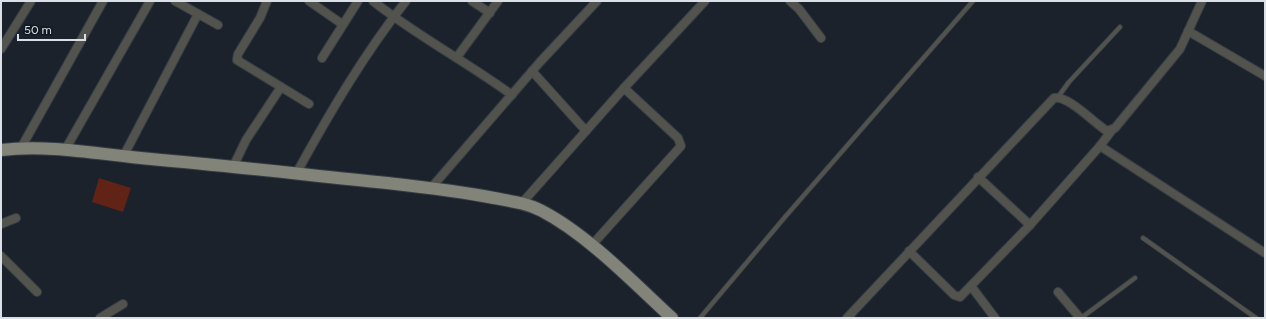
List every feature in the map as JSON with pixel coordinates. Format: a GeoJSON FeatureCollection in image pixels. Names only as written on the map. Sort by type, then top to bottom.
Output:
{"type":"FeatureCollection","features":[{"type":"Feature","properties":{"kind":"main road"},"geometry":{"type":"LineString","coordinates":[[1,150],[22,148],[65,150],[123,157],[233,166],[431,188],[480,195],[522,204],[548,215],[591,246],[672,318]]}},
{"type":"Feature","properties":{"kind":"street"},"geometry":{"type":"LineString","coordinates":[[1,49],[31,1]]}},
{"type":"Feature","properties":{"kind":"street"},"geometry":{"type":"LineString","coordinates":[[22,148],[103,1]]}},
{"type":"Feature","properties":{"kind":"street"},"geometry":{"type":"LineString","coordinates":[[65,150],[150,1]]}},
{"type":"Feature","properties":{"kind":"street"},"geometry":{"type":"LineString","coordinates":[[175,1],[218,25]]}},
{"type":"Feature","properties":{"kind":"street"},"geometry":{"type":"LineString","coordinates":[[266,1],[260,18],[237,58],[309,104]]}},
{"type":"Feature","properties":{"kind":"street"},"geometry":{"type":"LineString","coordinates":[[309,1],[342,24]]}},
{"type":"Feature","properties":{"kind":"street"},"geometry":{"type":"LineString","coordinates":[[322,58],[342,24],[358,1]]}},
{"type":"Feature","properties":{"kind":"street"},"geometry":{"type":"LineString","coordinates":[[373,1],[393,17],[457,57],[512,95]]}},
{"type":"Feature","properties":{"kind":"street"},"geometry":{"type":"LineString","coordinates":[[296,174],[331,112],[393,17],[406,1]]}},
{"type":"Feature","properties":{"kind":"street"},"geometry":{"type":"LineString","coordinates":[[472,1],[490,13]]}},
{"type":"Feature","properties":{"kind":"street"},"geometry":{"type":"LineString","coordinates":[[457,57],[498,1]]}},
{"type":"Feature","properties":{"kind":"street"},"geometry":{"type":"LineString","coordinates":[[431,188],[532,71],[597,1]]}},
{"type":"Feature","properties":{"kind":"street"},"geometry":{"type":"LineString","coordinates":[[522,204],[624,88],[705,1]]}},
{"type":"Feature","properties":{"kind":"street"},"geometry":{"type":"LineString","coordinates":[[790,1],[821,38]]}},
{"type":"Feature","properties":{"kind":"street"},"geometry":{"type":"LineString","coordinates":[[909,251],[956,297],[962,296],[1030,225],[1100,146],[1167,65],[1180,49],[1202,1]]}},
{"type":"Feature","properties":{"kind":"street"},"geometry":{"type":"LineString","coordinates":[[123,157],[198,14]]}},
{"type":"Feature","properties":{"kind":"street"},"geometry":{"type":"LineString","coordinates":[[1188,31],[1265,76]]}},
{"type":"Feature","properties":{"kind":"street"},"geometry":{"type":"LineString","coordinates":[[532,71],[586,131]]}},
{"type":"Feature","properties":{"kind":"street"},"geometry":{"type":"LineString","coordinates":[[233,166],[246,140],[281,87]]}},
{"type":"Feature","properties":{"kind":"street"},"geometry":{"type":"LineString","coordinates":[[591,246],[682,146],[678,138],[624,88]]}},
{"type":"Feature","properties":{"kind":"street"},"geometry":{"type":"LineString","coordinates":[[847,318],[1050,101],[1058,97],[1068,102],[1106,131],[1112,130]]}},
{"type":"Feature","properties":{"kind":"street"},"geometry":{"type":"LineString","coordinates":[[1100,146],[1265,253]]}},
{"type":"Feature","properties":{"kind":"street"},"geometry":{"type":"LineString","coordinates":[[978,177],[1030,225]]}},
{"type":"Feature","properties":{"kind":"street"},"geometry":{"type":"LineString","coordinates":[[1,224],[16,218]]}},
{"type":"Feature","properties":{"kind":"street"},"geometry":{"type":"LineString","coordinates":[[1,256],[37,292]]}},
{"type":"Feature","properties":{"kind":"street"},"geometry":{"type":"LineString","coordinates":[[971,286],[996,318]]}},
{"type":"Feature","properties":{"kind":"street"},"geometry":{"type":"LineString","coordinates":[[1058,292],[1080,318]]}},
{"type":"Feature","properties":{"kind":"street"},"geometry":{"type":"LineString","coordinates":[[100,318],[123,304]]}},
{"type":"Feature","properties":{"kind":"lane"},"geometry":{"type":"LineString","coordinates":[[700,318],[785,217],[973,1]]}},
{"type":"Feature","properties":{"kind":"lane"},"geometry":{"type":"LineString","coordinates":[[1058,97],[1069,82],[1120,27]]}},
{"type":"Feature","properties":{"kind":"lane"},"geometry":{"type":"LineString","coordinates":[[1144,238],[1256,318]]}},
{"type":"Feature","properties":{"kind":"lane"},"geometry":{"type":"LineString","coordinates":[[1080,318],[1135,278]]}},
{"type":"Feature","properties":{"kind":"building"},"geometry":{"type":"Polygon","coordinates":[[[99,178],[131,188],[123,212],[92,202],[99,178]]]}}]}
